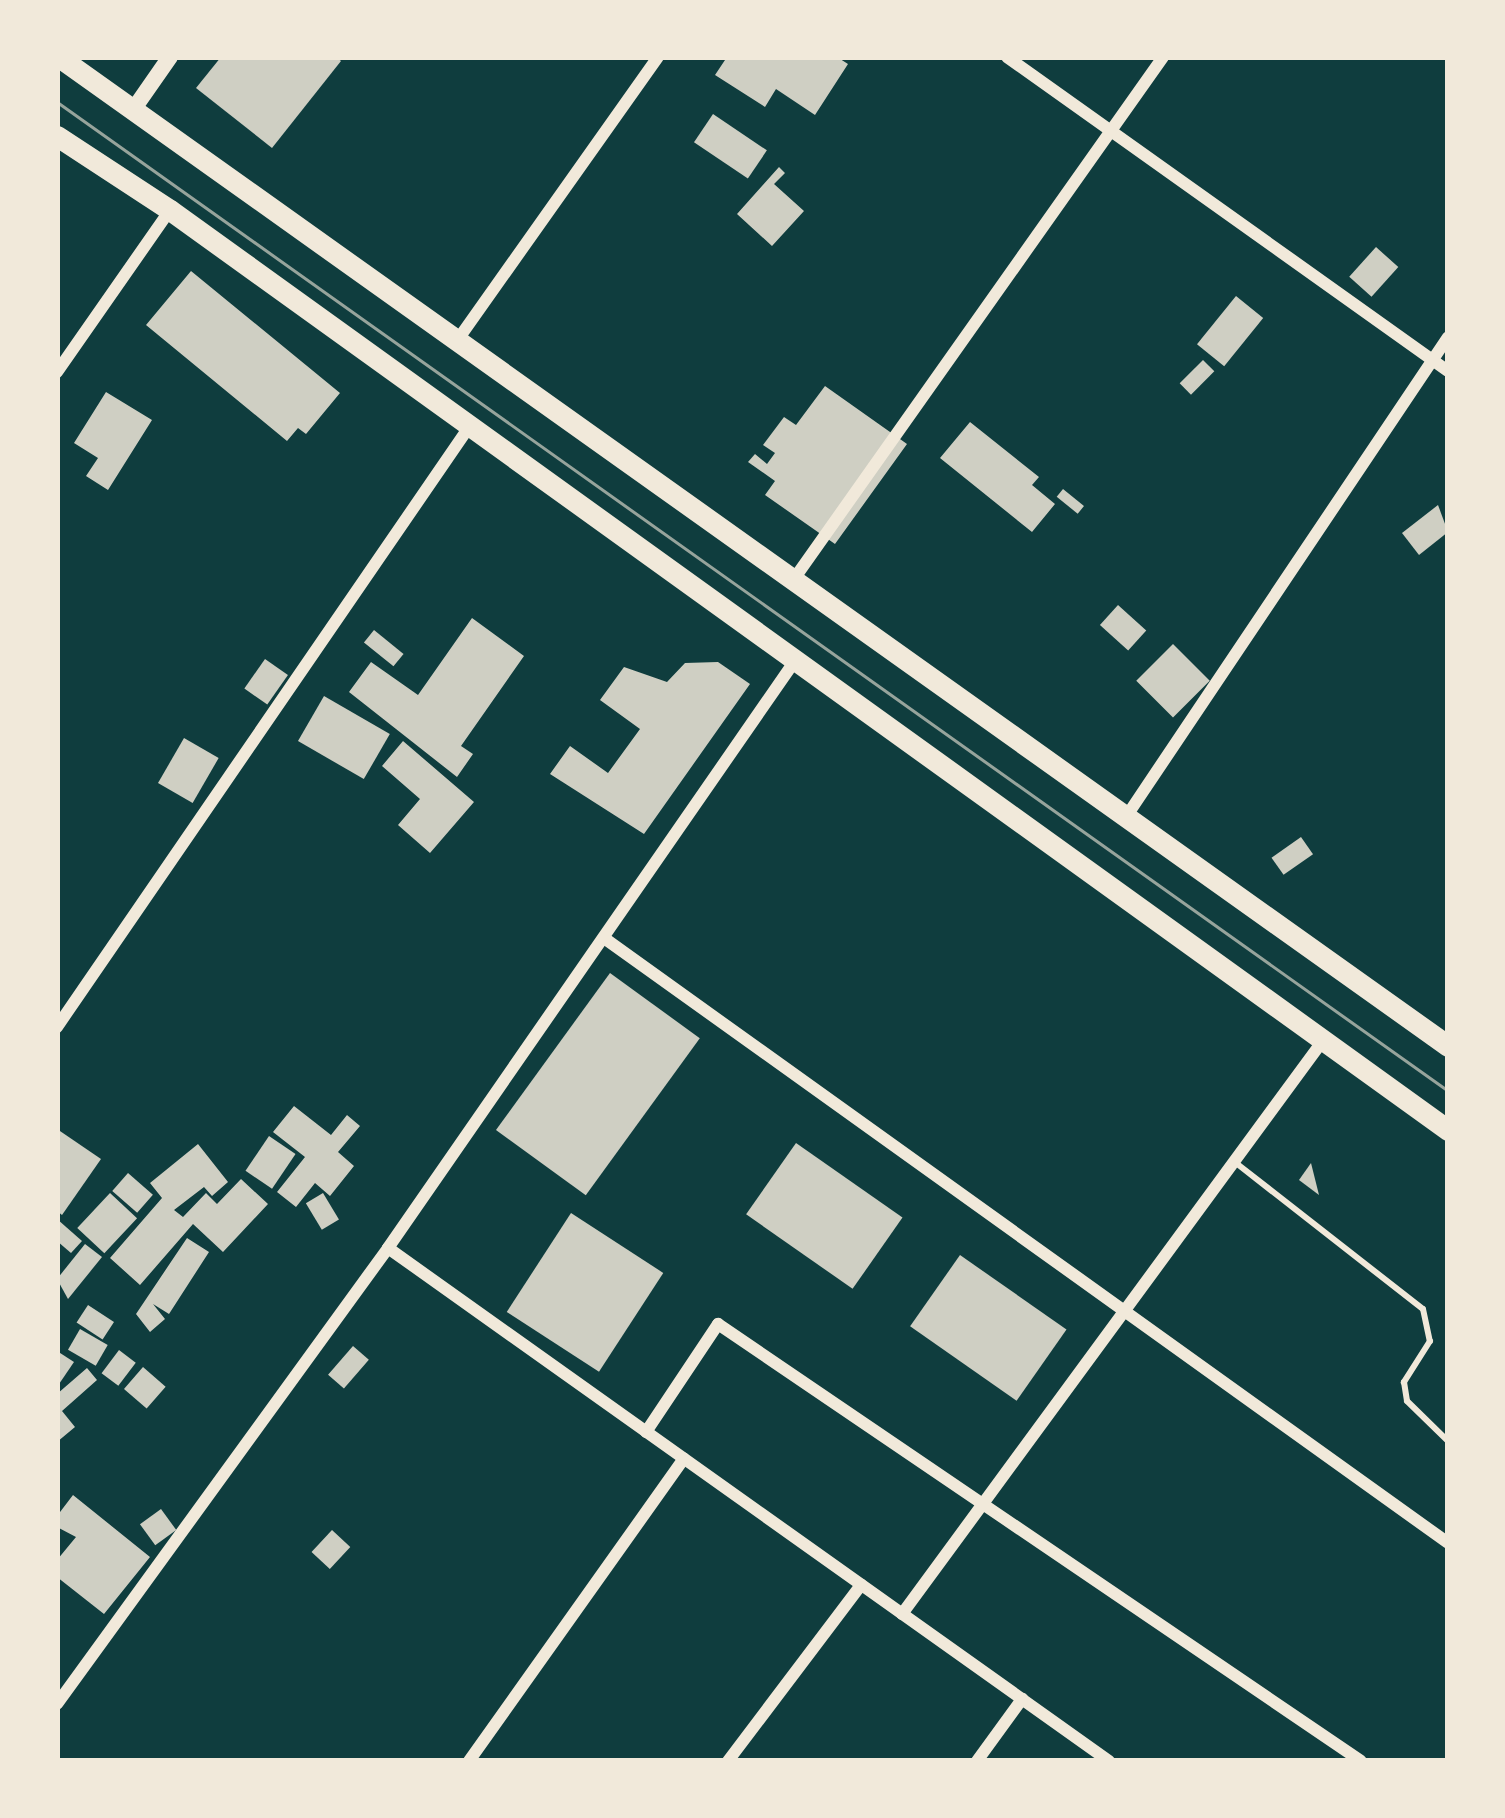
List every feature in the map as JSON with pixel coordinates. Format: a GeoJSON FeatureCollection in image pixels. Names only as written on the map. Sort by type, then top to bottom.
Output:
{"type":"FeatureCollection","features":[{"type":"Feature","properties":{"kind":"main road"},"geometry":{"type":"LineString","coordinates":[[59,57],[1448,1046]]}},
{"type":"Feature","properties":{"kind":"main road"},"geometry":{"type":"LineString","coordinates":[[57,136],[170,209],[792,665],[1325,1037],[1448,1130]]}},
{"type":"Feature","properties":{"kind":"street"},"geometry":{"type":"LineString","coordinates":[[134,110],[170,57]]}},
{"type":"Feature","properties":{"kind":"street"},"geometry":{"type":"LineString","coordinates":[[459,338],[658,57]]}},
{"type":"Feature","properties":{"kind":"street"},"geometry":{"type":"LineString","coordinates":[[1007,57],[1448,371]]}},
{"type":"Feature","properties":{"kind":"street"},"geometry":{"type":"LineString","coordinates":[[794,580],[1163,57]]}},
{"type":"Feature","properties":{"kind":"street"},"geometry":{"type":"LineString","coordinates":[[57,372],[170,209]]}},
{"type":"Feature","properties":{"kind":"street"},"geometry":{"type":"LineString","coordinates":[[1125,818],[1448,337]]}},
{"type":"Feature","properties":{"kind":"street"},"geometry":{"type":"LineString","coordinates":[[57,1027],[469,427]]}},
{"type":"Feature","properties":{"kind":"street"},"geometry":{"type":"LineString","coordinates":[[57,1704],[388,1248],[792,665]]}},
{"type":"Feature","properties":{"kind":"street"},"geometry":{"type":"LineString","coordinates":[[604,938],[1448,1544]]}},
{"type":"Feature","properties":{"kind":"street"},"geometry":{"type":"LineString","coordinates":[[902,1614],[982,1498],[1325,1037]]}},
{"type":"Feature","properties":{"kind":"street"},"geometry":{"type":"LineString","coordinates":[[388,1248],[1109,1761]]}},
{"type":"Feature","properties":{"kind":"street"},"geometry":{"type":"LineString","coordinates":[[646,1432],[718,1324],[982,1498],[1361,1761]]}},
{"type":"Feature","properties":{"kind":"street"},"geometry":{"type":"LineString","coordinates":[[469,1761],[684,1459]]}},
{"type":"Feature","properties":{"kind":"street"},"geometry":{"type":"LineString","coordinates":[[728,1761],[861,1585]]}},
{"type":"Feature","properties":{"kind":"street"},"geometry":{"type":"LineString","coordinates":[[977,1761],[1022,1699]]}},
{"type":"Feature","properties":{"kind":"lane"},"geometry":{"type":"LineString","coordinates":[[1233,1161],[1423,1309],[1430,1341],[1404,1382],[1407,1401],[1448,1441]]}},
{"type":"Feature","properties":{"kind":"building"},"geometry":{"type":"Polygon","coordinates":[[[221,57],[336,57],[341,61],[272,148],[196,88],[221,57]]]}},
{"type":"Feature","properties":{"kind":"building"},"geometry":{"type":"Polygon","coordinates":[[[727,57],[837,57],[848,64],[815,115],[776,89],[765,107],[715,75],[727,57]]]}},
{"type":"Feature","properties":{"kind":"building"},"geometry":{"type":"Polygon","coordinates":[[[713,114],[767,150],[748,179],[694,142],[713,114]]]}},
{"type":"Feature","properties":{"kind":"building"},"geometry":{"type":"Polygon","coordinates":[[[779,167],[785,173],[774,184],[804,211],[772,246],[737,214],[779,167]]]}},
{"type":"Feature","properties":{"kind":"building"},"geometry":{"type":"Polygon","coordinates":[[[1376,247],[1398,267],[1372,297],[1349,277],[1376,247]]]}},
{"type":"Feature","properties":{"kind":"building"},"geometry":{"type":"Polygon","coordinates":[[[191,271],[340,393],[306,434],[298,428],[287,441],[146,325],[191,271]]]}},
{"type":"Feature","properties":{"kind":"building"},"geometry":{"type":"Polygon","coordinates":[[[1236,296],[1263,318],[1224,366],[1197,344],[1236,296]]]}},
{"type":"Feature","properties":{"kind":"building"},"geometry":{"type":"Polygon","coordinates":[[[1203,360],[1214,371],[1191,395],[1180,383],[1203,360]]]}},
{"type":"Feature","properties":{"kind":"building"},"geometry":{"type":"Polygon","coordinates":[[[825,386],[907,444],[835,544],[765,495],[775,481],[748,462],[755,454],[767,464],[775,453],[763,445],[784,417],[796,425],[825,386]]]}},
{"type":"Feature","properties":{"kind":"building"},"geometry":{"type":"Polygon","coordinates":[[[106,392],[152,420],[108,490],[86,476],[98,458],[74,443],[106,392]]]}},
{"type":"Feature","properties":{"kind":"building"},"geometry":{"type":"Polygon","coordinates":[[[970,422],[1039,477],[1032,485],[1055,504],[1032,532],[940,458],[970,422]]]}},
{"type":"Feature","properties":{"kind":"building"},"geometry":{"type":"Polygon","coordinates":[[[1063,489],[1084,506],[1078,514],[1057,497],[1063,489]]]}},
{"type":"Feature","properties":{"kind":"building"},"geometry":{"type":"Polygon","coordinates":[[[1438,505],[1448,532],[1419,555],[1402,533],[1438,505]]]}},
{"type":"Feature","properties":{"kind":"building"},"geometry":{"type":"Polygon","coordinates":[[[1118,605],[1146,630],[1128,650],[1100,625],[1118,605]]]}},
{"type":"Feature","properties":{"kind":"building"},"geometry":{"type":"Polygon","coordinates":[[[472,618],[524,656],[461,746],[473,754],[457,777],[349,692],[371,662],[418,695],[472,618]]]}},
{"type":"Feature","properties":{"kind":"building"},"geometry":{"type":"Polygon","coordinates":[[[374,630],[404,654],[393,666],[364,642],[374,630]]]}},
{"type":"Feature","properties":{"kind":"building"},"geometry":{"type":"Polygon","coordinates":[[[1173,644],[1210,681],[1173,718],[1136,681],[1173,644]]]}},
{"type":"Feature","properties":{"kind":"building"},"geometry":{"type":"Polygon","coordinates":[[[265,659],[288,675],[267,705],[244,688],[265,659]]]}},
{"type":"Feature","properties":{"kind":"building"},"geometry":{"type":"Polygon","coordinates":[[[718,662],[750,684],[644,834],[550,774],[570,746],[608,773],[640,729],[600,700],[624,667],[667,682],[685,663],[718,662]]]}},
{"type":"Feature","properties":{"kind":"building"},"geometry":{"type":"Polygon","coordinates":[[[324,696],[390,734],[364,779],[298,741],[324,696]]]}},
{"type":"Feature","properties":{"kind":"building"},"geometry":{"type":"Polygon","coordinates":[[[184,738],[219,758],[193,803],[158,783],[184,738]]]}},
{"type":"Feature","properties":{"kind":"building"},"geometry":{"type":"Polygon","coordinates":[[[403,741],[474,802],[430,853],[398,825],[420,799],[382,766],[403,741]]]}},
{"type":"Feature","properties":{"kind":"building"},"geometry":{"type":"Polygon","coordinates":[[[1301,837],[1313,854],[1284,875],[1272,858],[1301,837]]]}},
{"type":"Feature","properties":{"kind":"building"},"geometry":{"type":"Polygon","coordinates":[[[610,973],[700,1038],[586,1195],[496,1130],[610,973]]]}},
{"type":"Feature","properties":{"kind":"building"},"geometry":{"type":"Polygon","coordinates":[[[294,1106],[331,1135],[347,1115],[360,1126],[338,1152],[354,1166],[330,1196],[315,1183],[296,1207],[277,1192],[305,1157],[273,1132],[294,1106]]]}},
{"type":"Feature","properties":{"kind":"building"},"geometry":{"type":"Polygon","coordinates":[[[57,1129],[101,1159],[62,1215],[57,1211],[57,1129]]]}},
{"type":"Feature","properties":{"kind":"building"},"geometry":{"type":"Polygon","coordinates":[[[269,1136],[296,1154],[272,1189],[246,1171],[269,1136]]]}},
{"type":"Feature","properties":{"kind":"building"},"geometry":{"type":"Polygon","coordinates":[[[796,1143],[902,1218],[853,1289],[746,1214],[796,1143]]]}},
{"type":"Feature","properties":{"kind":"building"},"geometry":{"type":"Polygon","coordinates":[[[198,1144],[228,1182],[212,1196],[204,1187],[174,1210],[183,1217],[206,1193],[217,1204],[241,1179],[268,1204],[223,1252],[193,1224],[140,1285],[110,1258],[162,1198],[150,1183],[198,1144]]]}},
{"type":"Feature","properties":{"kind":"building"},"geometry":{"type":"Polygon","coordinates":[[[1311,1163],[1319,1195],[1299,1180],[1311,1163]]]}},
{"type":"Feature","properties":{"kind":"building"},"geometry":{"type":"Polygon","coordinates":[[[128,1173],[153,1195],[137,1213],[112,1191],[128,1173]]]}},
{"type":"Feature","properties":{"kind":"building"},"geometry":{"type":"Polygon","coordinates":[[[110,1193],[137,1218],[104,1253],[77,1228],[110,1193]]]}},
{"type":"Feature","properties":{"kind":"building"},"geometry":{"type":"Polygon","coordinates":[[[323,1193],[339,1220],[322,1230],[306,1203],[323,1193]]]}},
{"type":"Feature","properties":{"kind":"building"},"geometry":{"type":"Polygon","coordinates":[[[571,1213],[663,1273],[599,1372],[507,1312],[571,1213]]]}},
{"type":"Feature","properties":{"kind":"building"},"geometry":{"type":"Polygon","coordinates":[[[57,1219],[82,1241],[71,1253],[57,1241],[57,1219]]]}},
{"type":"Feature","properties":{"kind":"building"},"geometry":{"type":"Polygon","coordinates":[[[187,1238],[209,1252],[169,1314],[153,1304],[165,1319],[150,1332],[136,1314],[187,1238]]]}},
{"type":"Feature","properties":{"kind":"building"},"geometry":{"type":"Polygon","coordinates":[[[85,1244],[102,1257],[68,1299],[57,1279],[85,1244]]]}},
{"type":"Feature","properties":{"kind":"building"},"geometry":{"type":"Polygon","coordinates":[[[960,1255],[1066,1330],[1017,1401],[910,1326],[960,1255]]]}},
{"type":"Feature","properties":{"kind":"building"},"geometry":{"type":"Polygon","coordinates":[[[88,1305],[114,1322],[103,1339],[77,1323],[88,1305]]]}},
{"type":"Feature","properties":{"kind":"building"},"geometry":{"type":"Polygon","coordinates":[[[80,1329],[108,1345],[96,1366],[68,1350],[80,1329]]]}},
{"type":"Feature","properties":{"kind":"building"},"geometry":{"type":"Polygon","coordinates":[[[353,1346],[369,1360],[344,1388],[328,1375],[353,1346]]]}},
{"type":"Feature","properties":{"kind":"building"},"geometry":{"type":"Polygon","coordinates":[[[119,1350],[136,1363],[118,1386],[102,1373],[119,1350]]]}},
{"type":"Feature","properties":{"kind":"building"},"geometry":{"type":"Polygon","coordinates":[[[57,1351],[74,1362],[57,1387],[57,1351]]]}},
{"type":"Feature","properties":{"kind":"building"},"geometry":{"type":"Polygon","coordinates":[[[143,1367],[166,1387],[147,1409],[124,1389],[143,1367]]]}},
{"type":"Feature","properties":{"kind":"building"},"geometry":{"type":"Polygon","coordinates":[[[87,1368],[97,1380],[62,1411],[75,1427],[57,1442],[57,1394],[87,1368]]]}},
{"type":"Feature","properties":{"kind":"building"},"geometry":{"type":"Polygon","coordinates":[[[73,1495],[150,1557],[104,1614],[57,1577],[57,1560],[76,1537],[57,1527],[57,1516],[73,1495]]]}},
{"type":"Feature","properties":{"kind":"building"},"geometry":{"type":"Polygon","coordinates":[[[161,1509],[176,1530],[155,1545],[140,1524],[161,1509]]]}},
{"type":"Feature","properties":{"kind":"building"},"geometry":{"type":"Polygon","coordinates":[[[332,1530],[350,1547],[330,1569],[312,1552],[332,1530]]]}},
{"type":"Feature","properties":{"kind":"tram line"},"geometry":{"type":"LineString","coordinates":[[57,102],[1448,1091]]}}]}
